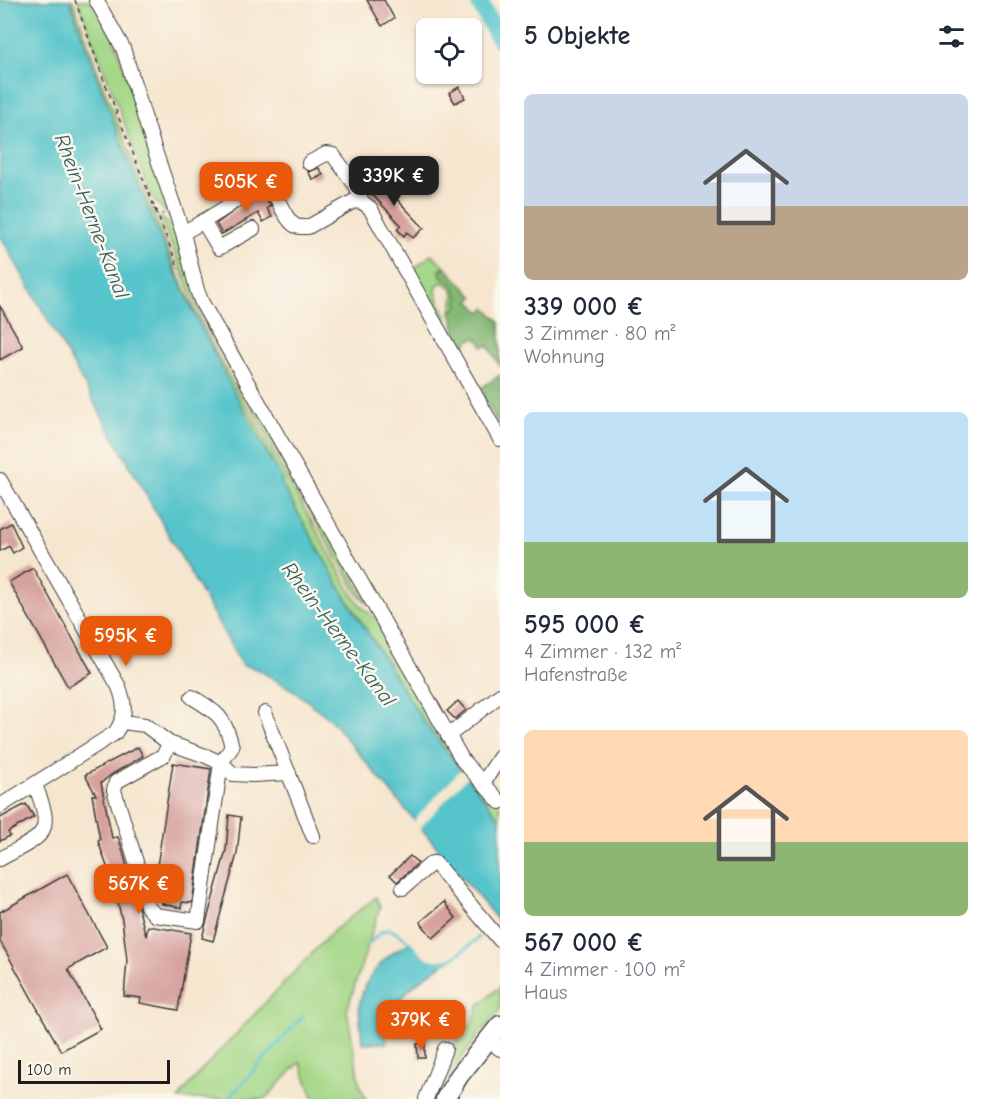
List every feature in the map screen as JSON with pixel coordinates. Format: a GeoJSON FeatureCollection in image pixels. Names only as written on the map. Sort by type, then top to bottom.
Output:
{"type":"FeatureCollection","features":[{"type":"Feature","properties":{"kind":"main road"},"geometry":{"type":"LineString","coordinates":[[445,1099],[494,1044],[500,1024]]}},
{"type":"Feature","properties":{"kind":"street"},"geometry":{"type":"LineString","coordinates":[[96,0],[123,48],[183,232],[202,303],[448,736],[463,761],[500,801]]}},
{"type":"Feature","properties":{"kind":"street"},"geometry":{"type":"LineString","coordinates":[[309,163],[326,154],[333,155],[356,186],[363,202],[370,208],[500,439]]}},
{"type":"Feature","properties":{"kind":"street"},"geometry":{"type":"LineString","coordinates":[[183,232],[236,201],[243,190],[252,183],[261,181],[271,187],[293,224],[300,228],[308,227],[354,201],[363,202]]}},
{"type":"Feature","properties":{"kind":"street"},"geometry":{"type":"LineString","coordinates":[[203,221],[219,248],[253,229]]}},
{"type":"Feature","properties":{"kind":"street"},"geometry":{"type":"LineString","coordinates":[[0,480],[119,687],[125,710],[123,722],[115,734],[0,807]]}},
{"type":"Feature","properties":{"kind":"street"},"geometry":{"type":"LineString","coordinates":[[448,736],[500,695]]}},
{"type":"Feature","properties":{"kind":"street"},"geometry":{"type":"LineString","coordinates":[[169,743],[164,755],[116,782],[114,790],[147,906],[156,915],[198,921],[221,763],[232,747],[228,728],[216,712],[192,697]]}},
{"type":"Feature","properties":{"kind":"street"},"geometry":{"type":"LineString","coordinates":[[265,713],[313,836]]}},
{"type":"Feature","properties":{"kind":"street"},"geometry":{"type":"LineString","coordinates":[[123,722],[145,725],[169,743],[221,763],[233,774],[289,772]]}},
{"type":"Feature","properties":{"kind":"street"},"geometry":{"type":"LineString","coordinates":[[483,783],[500,757]]}},
{"type":"Feature","properties":{"kind":"street"},"geometry":{"type":"LineString","coordinates":[[0,859],[38,838],[44,830],[46,822],[44,811],[34,785]]}},
{"type":"Feature","properties":{"kind":"street"},"geometry":{"type":"LineString","coordinates":[[403,888],[432,863],[435,863],[500,940]]}},
{"type":"Feature","properties":{"kind":"street"},"geometry":{"type":"LineString","coordinates":[[426,1099],[445,1049]]}},
{"type":"Feature","properties":{"kind":"green space"},"geometry":{"type":"Polygon","coordinates":[[[70,0],[73,0],[99,75],[178,274],[216,352],[353,595],[363,608],[378,620],[500,807],[500,819],[430,730],[345,596],[285,490],[282,479],[227,380],[190,305],[152,219],[117,132],[70,0]]]}},
{"type":"Feature","properties":{"kind":"green space"},"geometry":{"type":"Polygon","coordinates":[[[78,0],[92,0],[117,47],[175,222],[154,200],[147,184],[78,0]]]}},
{"type":"Feature","properties":{"kind":"green space"},"geometry":{"type":"Polygon","coordinates":[[[160,217],[174,227],[181,250],[368,604],[358,594],[211,334],[191,293],[160,217]]]}},
{"type":"Feature","properties":{"kind":"green space"},"geometry":{"type":"Polygon","coordinates":[[[432,254],[446,268],[443,268],[457,296],[458,306],[451,312],[453,290],[442,282],[437,286],[436,292],[447,322],[445,332],[416,279],[415,268],[432,254]]]}},
{"type":"Feature","properties":{"kind":"green space"},"geometry":{"type":"Polygon","coordinates":[[[446,268],[474,297],[470,301],[481,312],[486,308],[500,322],[500,366],[488,345],[483,347],[475,338],[469,340],[461,352],[457,351],[452,344],[455,326],[451,312],[458,306],[458,300],[454,288],[441,276],[440,270],[446,268]]]}},
{"type":"Feature","properties":{"kind":"green space"},"geometry":{"type":"Polygon","coordinates":[[[500,375],[500,426],[483,397],[485,395],[481,388],[500,375]]]}},
{"type":"Feature","properties":{"kind":"green space"},"geometry":{"type":"Polygon","coordinates":[[[376,897],[380,907],[347,1010],[360,1086],[366,1099],[314,1099],[300,1062],[265,1099],[178,1099],[201,1071],[331,933],[376,897]]]}},
{"type":"Feature","properties":{"kind":"green space"},"geometry":{"type":"Polygon","coordinates":[[[500,987],[500,1011],[465,1053],[436,1099],[431,1099],[451,1048],[474,1020],[479,1005],[500,987]]]}},
{"type":"Feature","properties":{"kind":"water","name":"Rhein-Herne-Kanal"},"geometry":{"type":"Polygon","coordinates":[[[0,0],[70,0],[106,102],[167,253],[213,351],[282,479],[285,490],[345,596],[413,705],[500,819],[500,923],[330,719],[293,690],[257,669],[242,665],[0,235],[0,0]]]}},
{"type":"Feature","properties":{"kind":"water"},"geometry":{"type":"Polygon","coordinates":[[[410,943],[429,960],[440,961],[454,958],[418,982],[402,997],[387,1021],[387,1043],[363,1043],[359,1006],[367,983],[385,959],[410,943]]]}},
{"type":"Feature","properties":{"kind":"pier"},"geometry":{"type":"Polygon","coordinates":[[[463,767],[469,775],[418,830],[412,823],[463,767]]]}},
{"type":"Feature","properties":{"kind":"building"},"geometry":{"type":"Polygon","coordinates":[[[367,0],[384,0],[394,18],[382,26],[367,0]]]}},
{"type":"Feature","properties":{"kind":"building"},"geometry":{"type":"Polygon","coordinates":[[[459,87],[465,98],[455,103],[449,93],[459,87]]]}},
{"type":"Feature","properties":{"kind":"building"},"geometry":{"type":"Polygon","coordinates":[[[319,168],[323,175],[313,180],[308,172],[319,168]]]}},
{"type":"Feature","properties":{"kind":"building"},"geometry":{"type":"Polygon","coordinates":[[[373,174],[424,228],[413,238],[407,232],[404,236],[397,229],[401,225],[367,189],[364,182],[373,174]]]}},
{"type":"Feature","properties":{"kind":"building"},"geometry":{"type":"Polygon","coordinates":[[[260,192],[271,206],[267,208],[272,217],[263,222],[258,213],[222,234],[216,224],[260,192]]]}},
{"type":"Feature","properties":{"kind":"building"},"geometry":{"type":"Polygon","coordinates":[[[0,306],[23,347],[0,360],[0,306]]]}},
{"type":"Feature","properties":{"kind":"building"},"geometry":{"type":"Polygon","coordinates":[[[11,523],[22,547],[13,553],[9,546],[0,551],[0,529],[11,523]]]}},
{"type":"Feature","properties":{"kind":"building"},"geometry":{"type":"Polygon","coordinates":[[[33,568],[92,673],[68,687],[9,582],[33,568]]]}},
{"type":"Feature","properties":{"kind":"building"},"geometry":{"type":"Polygon","coordinates":[[[458,701],[466,710],[455,719],[447,711],[458,701]]]}},
{"type":"Feature","properties":{"kind":"building"},"geometry":{"type":"Polygon","coordinates":[[[138,747],[143,756],[101,783],[112,838],[118,837],[122,848],[146,936],[148,926],[191,933],[178,1010],[140,1003],[141,998],[124,996],[127,960],[122,920],[114,886],[98,841],[100,840],[92,795],[96,795],[85,775],[138,747]]]}},
{"type":"Feature","properties":{"kind":"building"},"geometry":{"type":"Polygon","coordinates":[[[173,763],[211,769],[192,903],[182,902],[181,908],[162,904],[162,898],[154,897],[153,892],[173,763]]]}},
{"type":"Feature","properties":{"kind":"building"},"geometry":{"type":"Polygon","coordinates":[[[26,804],[34,817],[8,832],[10,836],[0,841],[0,818],[26,804]]]}},
{"type":"Feature","properties":{"kind":"building"},"geometry":{"type":"Polygon","coordinates":[[[229,815],[241,817],[237,854],[213,941],[202,938],[226,850],[229,815]]]}},
{"type":"Feature","properties":{"kind":"building"},"geometry":{"type":"Polygon","coordinates":[[[410,856],[418,863],[397,882],[390,875],[410,856]]]}},
{"type":"Feature","properties":{"kind":"building"},"geometry":{"type":"Polygon","coordinates":[[[67,874],[107,947],[68,969],[101,1029],[61,1051],[0,941],[0,912],[67,874]]]}},
{"type":"Feature","properties":{"kind":"building"},"geometry":{"type":"Polygon","coordinates":[[[444,902],[456,918],[433,938],[420,922],[444,902]]]}},
{"type":"Feature","properties":{"kind":"building"},"geometry":{"type":"Polygon","coordinates":[[[417,1044],[425,1044],[425,1058],[418,1058],[417,1044]]]}},
{"type":"Feature","properties":{"kind":"waterway"},"geometry":{"type":"LineString","coordinates":[[478,0],[500,40]]}},
{"type":"Feature","properties":{"kind":"waterway"},"geometry":{"type":"LineString","coordinates":[[368,944],[381,932],[389,929],[407,940],[421,956],[437,962],[452,958],[479,937]]}},
{"type":"Feature","properties":{"kind":"waterway"},"geometry":{"type":"LineString","coordinates":[[228,1099],[304,1015]]}}]}
